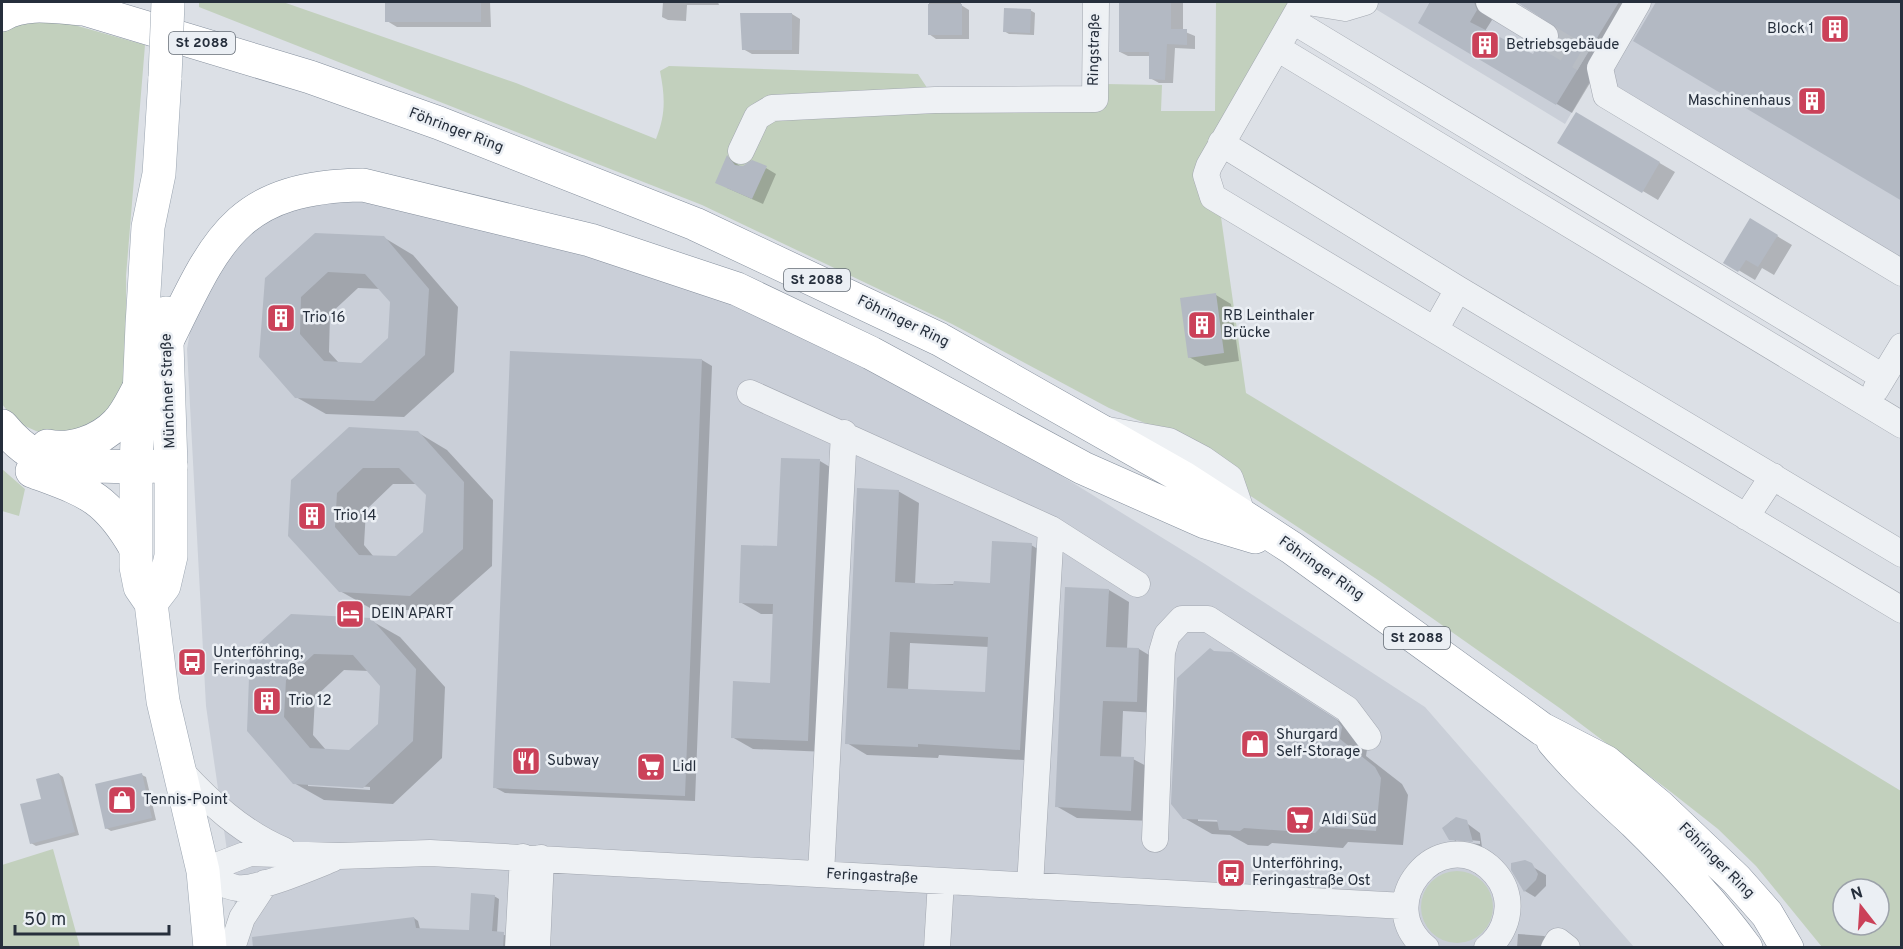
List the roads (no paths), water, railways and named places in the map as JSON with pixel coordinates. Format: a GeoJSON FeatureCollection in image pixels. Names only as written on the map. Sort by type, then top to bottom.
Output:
{"type":"FeatureCollection","features":[{"type":"Feature","properties":{"kind":"main road","name":"Föhringer Ring"},"geometry":{"type":"LineString","coordinates":[[61,2],[310,77],[439,123],[695,224],[939,339],[1098,428],[1243,516],[1292,548],[1542,729],[1614,769],[1703,846],[1767,914],[1787,948]]}},
{"type":"Feature","properties":{"kind":"main road"},"geometry":{"type":"LineString","coordinates":[[150,2],[242,38],[310,77]]}},
{"type":"Feature","properties":{"kind":"main road","name":"Münchner Straße"},"geometry":{"type":"LineString","coordinates":[[168,2],[159,174],[148,227],[136,466],[135,547],[140,587],[151,603],[163,702],[203,871],[210,948]]}},
{"type":"Feature","properties":{"kind":"main road"},"geometry":{"type":"LineString","coordinates":[[2,15],[10,10],[39,6],[93,10]]}},
{"type":"Feature","properties":{"kind":"main road","name":"Münchner Straße"},"geometry":{"type":"LineString","coordinates":[[151,603],[164,586],[171,556],[171,466],[164,224],[159,174]]}},
{"type":"Feature","properties":{"kind":"main road"},"geometry":{"type":"LineString","coordinates":[[167,341],[209,258],[230,230],[255,210],[285,195],[324,186],[363,185],[590,240],[737,289],[871,353],[1083,468],[1206,522],[1292,548]]}},
{"type":"Feature","properties":{"kind":"main road"},"geometry":{"type":"LineString","coordinates":[[6,441],[57,448],[89,443],[117,423],[140,386]]}},
{"type":"Feature","properties":{"kind":"main road"},"geometry":{"type":"LineString","coordinates":[[6,441],[39,458],[69,463],[171,466]]}},
{"type":"Feature","properties":{"kind":"main road"},"geometry":{"type":"LineString","coordinates":[[6,441],[8,462],[84,490],[120,520],[135,547]]}},
{"type":"Feature","properties":{"kind":"main road","name":"Föhringer Ring"},"geometry":{"type":"LineString","coordinates":[[1542,729],[1585,779],[1635,824],[1678,869],[1746,948]]}},
{"type":"Feature","properties":{"kind":"main road"},"geometry":{"type":"LineString","coordinates":[[1767,914],[1806,948]]}},
{"type":"Feature","properties":{"kind":"street","name":"Ringstraße"},"geometry":{"type":"LineString","coordinates":[[741,151],[757,117],[771,108],[935,100],[1095,99],[1096,2]]}},
{"type":"Feature","properties":{"kind":"street"},"geometry":{"type":"LineString","coordinates":[[1365,2],[1346,8],[1308,2],[1302,4],[1221,143],[1206,176],[1213,197],[1902,610]]}},
{"type":"Feature","properties":{"kind":"street"},"geometry":{"type":"LineString","coordinates":[[1489,2],[1545,36]]}},
{"type":"Feature","properties":{"kind":"street"},"geometry":{"type":"LineString","coordinates":[[1638,2],[1592,64],[1606,94],[1902,273]]}},
{"type":"Feature","properties":{"kind":"street"},"geometry":{"type":"LineString","coordinates":[[1293,21],[1883,376]]}},
{"type":"Feature","properties":{"kind":"street"},"geometry":{"type":"LineString","coordinates":[[1277,48],[1902,425]]}},
{"type":"Feature","properties":{"kind":"street"},"geometry":{"type":"LineString","coordinates":[[1221,143],[1458,289],[1902,554]]}},
{"type":"Feature","properties":{"kind":"street"},"geometry":{"type":"LineString","coordinates":[[1435,330],[1458,289]]}},
{"type":"Feature","properties":{"kind":"street"},"geometry":{"type":"LineString","coordinates":[[1866,404],[1902,346]]}},
{"type":"Feature","properties":{"kind":"street"},"geometry":{"type":"LineString","coordinates":[[750,393],[844,433],[1051,529],[1137,584]]}},
{"type":"Feature","properties":{"kind":"street"},"geometry":{"type":"LineString","coordinates":[[821,874],[844,433]]}},
{"type":"Feature","properties":{"kind":"street"},"geometry":{"type":"LineString","coordinates":[[1746,517],[1773,476]]}},
{"type":"Feature","properties":{"kind":"street"},"geometry":{"type":"LineString","coordinates":[[1030,886],[1051,529]]}},
{"type":"Feature","properties":{"kind":"street"},"geometry":{"type":"LineString","coordinates":[[1155,839],[1162,652],[1167,635],[1182,619],[1208,619],[1347,709],[1368,737]]}},
{"type":"Feature","properties":{"kind":"street","name":"Feringastraße"},"geometry":{"type":"LineString","coordinates":[[177,767],[205,796],[255,838],[291,854]]}},
{"type":"Feature","properties":{"kind":"street","name":"Feringastraße"},"geometry":{"type":"LineString","coordinates":[[203,871],[250,853],[339,856],[405,853],[1405,906]]}},
{"type":"Feature","properties":{"kind":"street"},"geometry":{"type":"LineString","coordinates":[[1426,948],[1412,933],[1405,906],[1410,885],[1424,867],[1443,857],[1454,855],[1475,859],[1494,871],[1505,890],[1507,900],[1504,925],[1487,948]]}},
{"type":"Feature","properties":{"kind":"street","name":"Feringastraße"},"geometry":{"type":"LineString","coordinates":[[203,871],[221,884],[239,889],[265,883],[339,856]]}},
{"type":"Feature","properties":{"kind":"street"},"geometry":{"type":"LineString","coordinates":[[518,948],[532,858]]}},
{"type":"Feature","properties":{"kind":"street"},"geometry":{"type":"LineString","coordinates":[[532,858],[537,948]]}},
{"type":"Feature","properties":{"kind":"street"},"geometry":{"type":"LineString","coordinates":[[937,948],[934,911],[941,881]]}},
{"type":"Feature","properties":{"kind":"street"},"geometry":{"type":"LineString","coordinates":[[232,948],[242,918],[265,883]]}},
{"type":"Feature","properties":{"kind":"street"},"geometry":{"type":"LineString","coordinates":[[1554,948],[1558,941],[1567,948]]}},
{"type":"Feature","properties":{"kind":"tunnel"},"geometry":{"type":"LineString","coordinates":[[1545,36],[1584,59]]}},
{"type":"Feature","properties":{"kind":"place","name":"Block 1"},"geometry":{"type":"Point","coordinates":[1835,29]}},
{"type":"Feature","properties":{"kind":"place","name":"Betriebsgebäude"},"geometry":{"type":"Point","coordinates":[1485,45]}},
{"type":"Feature","properties":{"kind":"place","name":"Maschinenhaus"},"geometry":{"type":"Point","coordinates":[1812,101]}},
{"type":"Feature","properties":{"kind":"place","name":"Trio 16"},"geometry":{"type":"Point","coordinates":[281,318]}},
{"type":"Feature","properties":{"kind":"place","name":"RB Leinthaler Brücke"},"geometry":{"type":"Point","coordinates":[1202,325]}},
{"type":"Feature","properties":{"kind":"place","name":"Trio 14"},"geometry":{"type":"Point","coordinates":[312,516]}},
{"type":"Feature","properties":{"kind":"place","name":"DEIN APART"},"geometry":{"type":"Point","coordinates":[350,614]}},
{"type":"Feature","properties":{"kind":"place","name":"Unterföhring, Feringastraße"},"geometry":{"type":"Point","coordinates":[192,662]}},
{"type":"Feature","properties":{"kind":"place","name":"Trio 12"},"geometry":{"type":"Point","coordinates":[267,701]}},
{"type":"Feature","properties":{"kind":"place","name":"Shurgard Self-Storage"},"geometry":{"type":"Point","coordinates":[1255,744]}},
{"type":"Feature","properties":{"kind":"place","name":"Subway"},"geometry":{"type":"Point","coordinates":[526,761]}},
{"type":"Feature","properties":{"kind":"place","name":"Lidl"},"geometry":{"type":"Point","coordinates":[651,767]}},
{"type":"Feature","properties":{"kind":"place","name":"Tennis-Point"},"geometry":{"type":"Point","coordinates":[122,800]}},
{"type":"Feature","properties":{"kind":"place","name":"Aldi Süd"},"geometry":{"type":"Point","coordinates":[1300,820]}},
{"type":"Feature","properties":{"kind":"place","name":"Unterföhring, Feringastraße Ost"},"geometry":{"type":"Point","coordinates":[1231,873]}}]}
